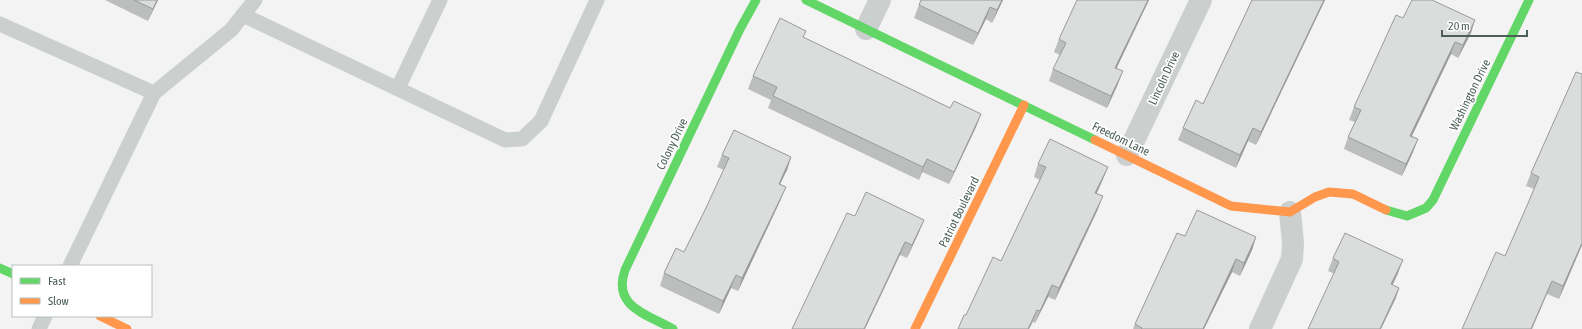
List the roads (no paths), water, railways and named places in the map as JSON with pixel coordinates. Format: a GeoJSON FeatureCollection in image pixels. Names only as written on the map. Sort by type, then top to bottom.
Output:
{"type":"FeatureCollection","features":[{"type":"Feature","properties":{"kind":"street","name":"Colony Drive"},"geometry":{"type":"LineString","coordinates":[[674,329],[646,315],[626,301],[621,290],[625,270],[740,29],[756,0]]}},
{"type":"Feature","properties":{"kind":"street","name":"Freedom Lane"},"geometry":{"type":"LineString","coordinates":[[806,0],[1231,206],[1290,212]]}},
{"type":"Feature","properties":{"kind":"street"},"geometry":{"type":"LineString","coordinates":[[866,29],[880,0]]}},
{"type":"Feature","properties":{"kind":"street","name":"Lincoln Drive"},"geometry":{"type":"LineString","coordinates":[[1127,155],[1201,0]]}},
{"type":"Feature","properties":{"kind":"street","name":"Washington Drive"},"geometry":{"type":"LineString","coordinates":[[1290,212],[1315,197],[1329,192],[1353,194],[1396,214],[1407,216],[1426,208],[1433,200],[1529,0]]}},
{"type":"Feature","properties":{"kind":"street","name":"Patriot Boulevard"},"geometry":{"type":"LineString","coordinates":[[915,329],[1024,105]]}},
{"type":"Feature","properties":{"kind":"street"},"geometry":{"type":"LineString","coordinates":[[1260,329],[1292,259],[1294,243],[1290,212]]}},
{"type":"Feature","properties":{"kind":"street"},"geometry":{"type":"LineString","coordinates":[[0,268],[12,274]]}},
{"type":"Feature","properties":{"kind":"street"},"geometry":{"type":"LineString","coordinates":[[102,317],[127,329]]}},
{"type":"Feature","properties":{"kind":"lane"},"geometry":{"type":"LineString","coordinates":[[70,265],[154,93],[231,30],[255,0]]}},
{"type":"Feature","properties":{"kind":"lane"},"geometry":{"type":"LineString","coordinates":[[398,88],[440,0]]}},
{"type":"Feature","properties":{"kind":"lane"},"geometry":{"type":"LineString","coordinates":[[243,14],[505,140],[522,139],[541,121],[597,0]]}},
{"type":"Feature","properties":{"kind":"lane"},"geometry":{"type":"LineString","coordinates":[[0,24],[154,93]]}},
{"type":"Feature","properties":{"kind":"lane"},"geometry":{"type":"LineString","coordinates":[[39,329],[45,317]]}}]}
